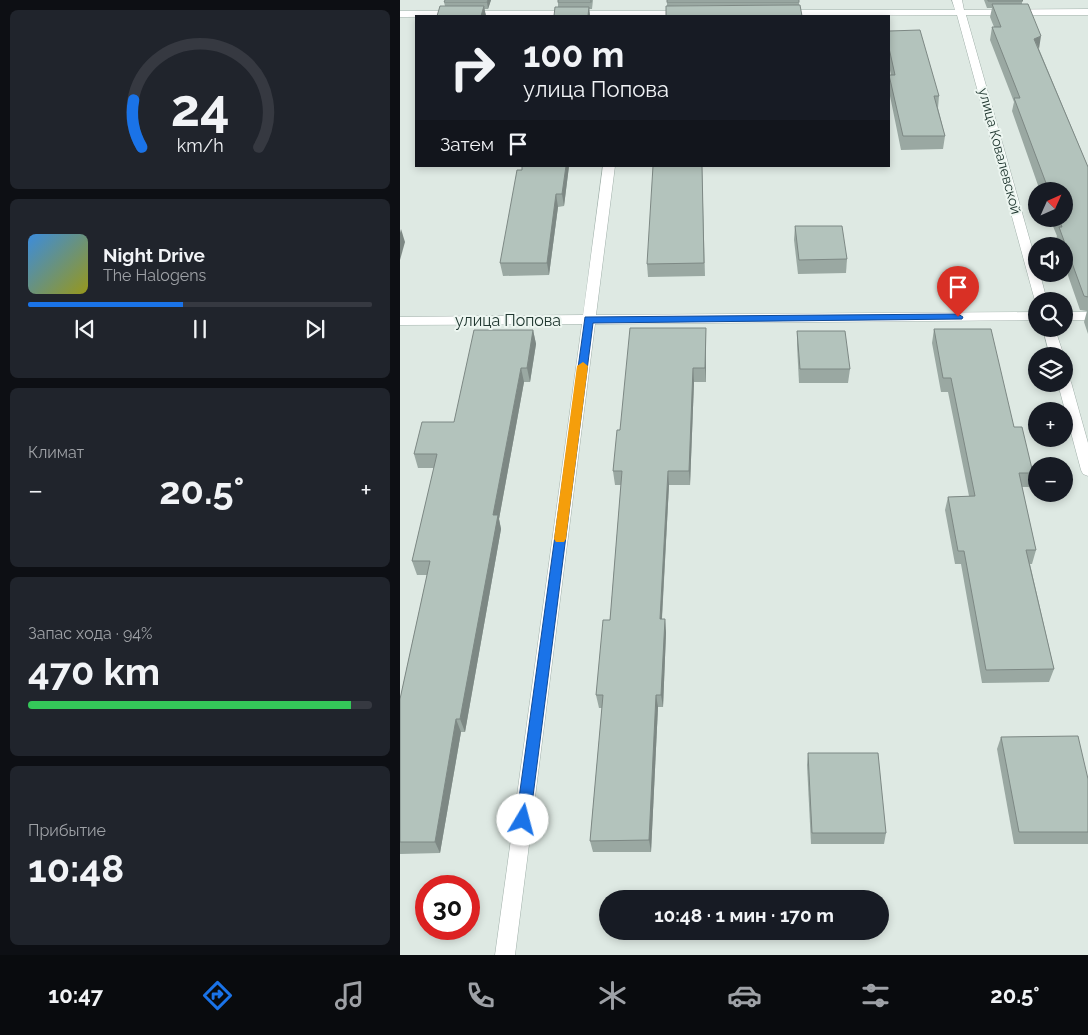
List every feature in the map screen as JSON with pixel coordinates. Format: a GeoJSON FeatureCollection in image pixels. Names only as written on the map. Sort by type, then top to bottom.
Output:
{"type":"FeatureCollection","features":[{"type":"Feature","properties":{"kind":"street","name":"улица Ковалевской"},"geometry":{"type":"LineString","coordinates":[[958,0],[1038,292]]}},
{"type":"Feature","properties":{"kind":"street"},"geometry":{"type":"LineString","coordinates":[[400,14],[629,12],[697,14]]}},
{"type":"Feature","properties":{"kind":"street"},"geometry":{"type":"LineString","coordinates":[[775,13],[1088,12]]}},
{"type":"Feature","properties":{"kind":"street"},"geometry":{"type":"LineString","coordinates":[[505,955],[609,167]]}},
{"type":"Feature","properties":{"kind":"street","name":"улица Попова"},"geometry":{"type":"LineString","coordinates":[[400,321],[1028,316]]}},
{"type":"Feature","properties":{"kind":"street"},"geometry":{"type":"LineString","coordinates":[[1073,316],[1088,316]]}},
{"type":"Feature","properties":{"kind":"street"},"geometry":{"type":"LineString","coordinates":[[1067,392],[1088,470]]}},
{"type":"Feature","properties":{"kind":"building"},"geometry":{"type":"Polygon","coordinates":[[[445,0],[488,0],[487,2],[444,2],[445,0]]]}},
{"type":"Feature","properties":{"kind":"building"},"geometry":{"type":"Polygon","coordinates":[[[558,0],[591,0],[591,2],[558,2],[558,0]]]}},
{"type":"Feature","properties":{"kind":"building"},"geometry":{"type":"Polygon","coordinates":[[[667,0],[799,0],[799,2],[667,2],[667,0]]]}},
{"type":"Feature","properties":{"kind":"building"},"geometry":{"type":"Polygon","coordinates":[[[1022,0],[1023,1],[988,1],[1022,0]]]}},
{"type":"Feature","properties":{"kind":"building"},"geometry":{"type":"Polygon","coordinates":[[[992,4],[1028,4],[1041,36],[1034,39],[1088,167],[1088,297],[1084,296],[1073,266],[1073,237],[1063,237],[1059,228],[1073,227],[1073,182],[1046,182],[1014,98],[1020,98],[992,27],[1001,27],[992,4]]]}},
{"type":"Feature","properties":{"kind":"building"},"geometry":{"type":"Polygon","coordinates":[[[800,5],[802,15],[666,15],[666,6],[800,5]]]}},
{"type":"Feature","properties":{"kind":"building"},"geometry":{"type":"Polygon","coordinates":[[[440,6],[484,6],[481,15],[437,15],[440,6]]]}},
{"type":"Feature","properties":{"kind":"building"},"geometry":{"type":"Polygon","coordinates":[[[555,7],[589,7],[588,15],[554,15],[555,7]]]}},
{"type":"Feature","properties":{"kind":"building"},"geometry":{"type":"Polygon","coordinates":[[[920,30],[939,96],[934,96],[945,136],[903,136],[890,79],[890,75],[895,75],[890,52],[890,31],[920,30]]]}},
{"type":"Feature","properties":{"kind":"building"},"geometry":{"type":"Polygon","coordinates":[[[522,167],[566,167],[562,194],[556,194],[547,263],[500,263],[517,170],[522,170],[522,167]]]}},
{"type":"Feature","properties":{"kind":"building"},"geometry":{"type":"Polygon","coordinates":[[[653,167],[702,167],[704,263],[647,264],[653,167]]]}},
{"type":"Feature","properties":{"kind":"building"},"geometry":{"type":"Polygon","coordinates":[[[795,226],[842,226],[847,259],[799,260],[795,226]]]}},
{"type":"Feature","properties":{"kind":"building"},"geometry":{"type":"Polygon","coordinates":[[[630,328],[706,328],[705,368],[693,368],[689,471],[668,471],[660,619],[665,619],[661,695],[656,695],[649,840],[590,841],[603,695],[596,695],[603,620],[610,620],[622,471],[613,471],[617,430],[620,430],[630,328]]]}},
{"type":"Feature","properties":{"kind":"building"},"geometry":{"type":"Polygon","coordinates":[[[934,329],[991,329],[1014,427],[1022,427],[1029,457],[1028,473],[1019,473],[1036,550],[1026,550],[1054,669],[986,670],[964,551],[958,551],[948,497],[975,496],[951,378],[943,378],[934,329]]]}},
{"type":"Feature","properties":{"kind":"building"},"geometry":{"type":"Polygon","coordinates":[[[474,330],[533,330],[527,368],[521,368],[493,515],[498,515],[460,719],[456,719],[435,842],[400,842],[400,699],[430,561],[412,561],[437,454],[414,454],[422,422],[454,422],[474,330]]]}},
{"type":"Feature","properties":{"kind":"building"},"geometry":{"type":"Polygon","coordinates":[[[797,331],[845,331],[850,369],[800,369],[797,331]]]}},
{"type":"Feature","properties":{"kind":"building"},"geometry":{"type":"Polygon","coordinates":[[[1078,736],[1088,779],[1088,832],[1019,832],[1001,737],[1078,736]]]}},
{"type":"Feature","properties":{"kind":"building"},"geometry":{"type":"Polygon","coordinates":[[[808,753],[878,753],[886,833],[812,833],[808,753]]]}},
{"type":"Feature","properties":{"kind":"slow traffic"},"geometry":{"type":"LineString","coordinates":[[560,539],[583,366]]}},
{"type":"Feature","properties":{"kind":"route"},"geometry":{"type":"LineString","coordinates":[[523,820],[589,320],[958,317]]}}]}
